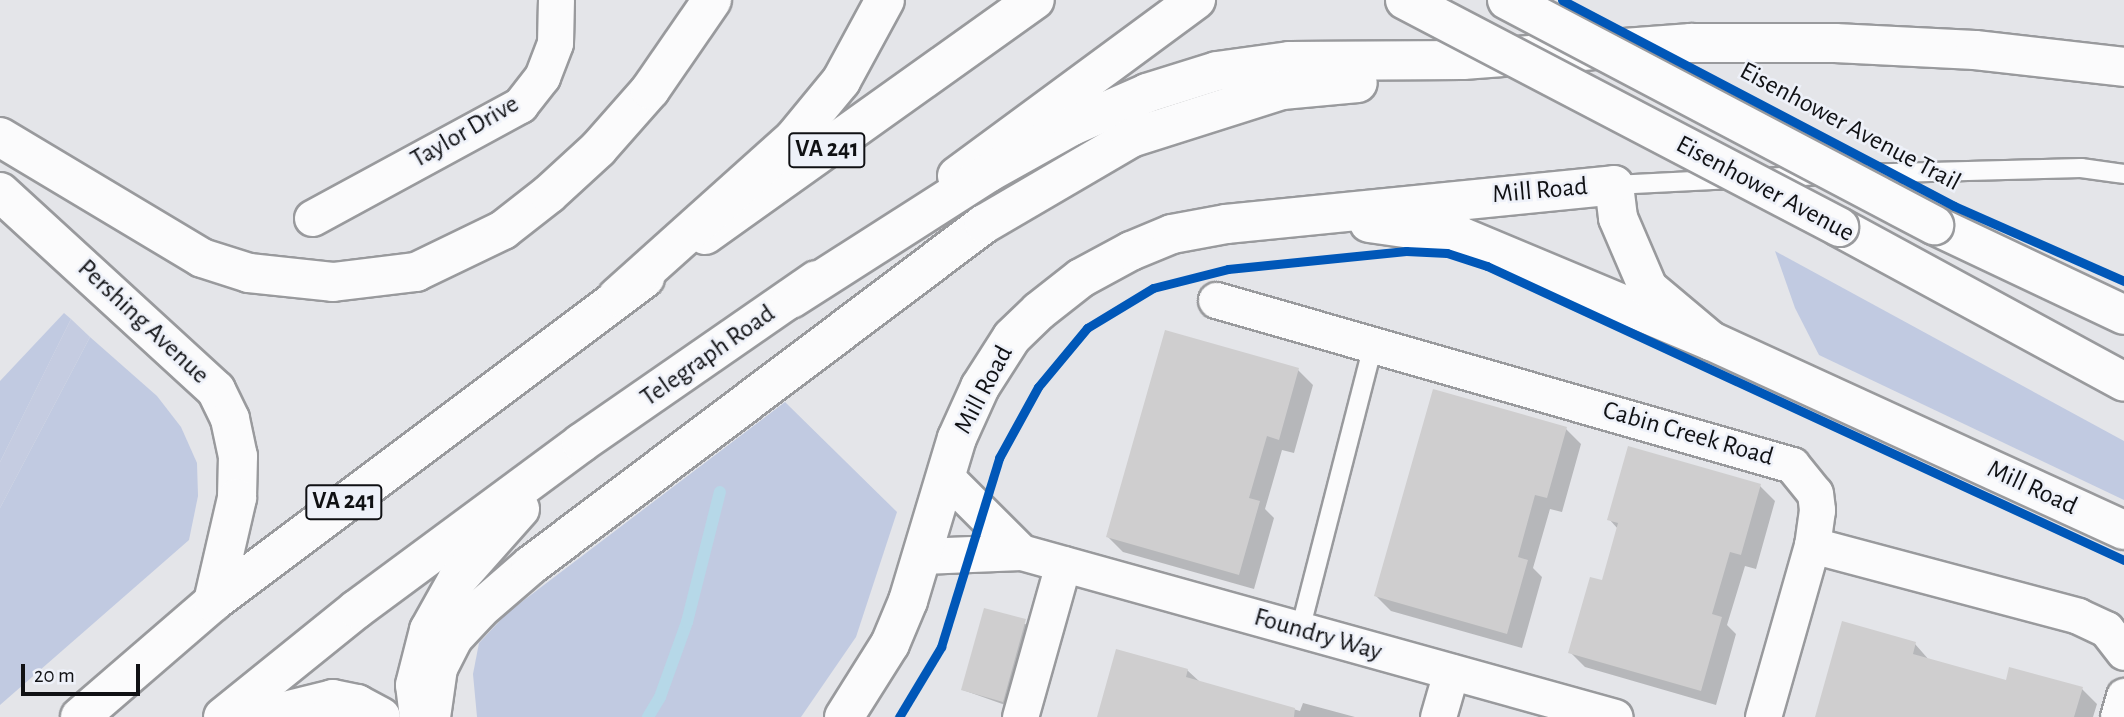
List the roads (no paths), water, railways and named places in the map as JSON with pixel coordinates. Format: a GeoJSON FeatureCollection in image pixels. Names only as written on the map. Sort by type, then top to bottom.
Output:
{"type":"FeatureCollection","features":[{"type":"Feature","properties":{"kind":"main road"},"geometry":{"type":"LineString","coordinates":[[0,137],[202,258],[249,273],[333,282],[416,272],[503,230],[550,194],[598,149],[650,90],[712,0]]}},
{"type":"Feature","properties":{"kind":"main road"},"geometry":{"type":"LineString","coordinates":[[617,297],[794,138],[841,81],[886,0]]}},
{"type":"Feature","properties":{"kind":"main road","name":"VA 241"},"geometry":{"type":"LineString","coordinates":[[80,717],[214,602],[617,297],[1035,0]]}},
{"type":"Feature","properties":{"kind":"main road","name":"Telegraph Road"},"geometry":{"type":"LineString","coordinates":[[223,717],[357,609],[580,443],[791,299],[1196,0]]}},
{"type":"Feature","properties":{"kind":"main road","name":"Eisenhower Avenue"},"geometry":{"type":"LineString","coordinates":[[1405,0],[1839,227],[2124,382]]}},
{"type":"Feature","properties":{"kind":"main road","name":"Eisenhower Avenue"},"geometry":{"type":"LineString","coordinates":[[1507,0],[1934,225],[2124,315]]}},
{"type":"Feature","properties":{"kind":"main road"},"geometry":{"type":"LineString","coordinates":[[791,299],[988,173],[1072,126],[1147,93],[1217,71],[1289,61],[1463,60],[1605,47],[1835,43],[1975,50],[2124,67]]}},
{"type":"Feature","properties":{"kind":"main road"},"geometry":{"type":"LineString","coordinates":[[431,717],[438,668],[454,637],[479,610],[531,565],[995,217],[1131,138],[1205,112],[1282,90],[1360,83],[1463,60]]}},
{"type":"Feature","properties":{"kind":"main road","name":"Mill Road"},"geometry":{"type":"LineString","coordinates":[[844,717],[890,644],[979,387],[1012,337],[1081,278],[1172,234],[1318,215],[1614,185],[1627,244],[1648,288],[1711,341]]}},
{"type":"Feature","properties":{"kind":"main road","name":"Pershing Avenue"},"geometry":{"type":"LineString","coordinates":[[0,192],[216,390],[230,419],[238,456],[237,498],[214,602]]}},
{"type":"Feature","properties":{"kind":"main road","name":"Mill Road"},"geometry":{"type":"LineString","coordinates":[[1318,215],[1460,236],[1711,341],[2124,530]]}},
{"type":"Feature","properties":{"kind":"main road"},"geometry":{"type":"LineString","coordinates":[[419,717],[415,685],[420,656],[442,605],[490,541],[580,443]]}},
{"type":"Feature","properties":{"kind":"main road"},"geometry":{"type":"LineString","coordinates":[[261,717],[333,699],[357,704],[381,717]]}},
{"type":"Feature","properties":{"kind":"street","name":"Taylor Drive"},"geometry":{"type":"LineString","coordinates":[[312,218],[520,105],[542,77],[555,43],[556,0]]}},
{"type":"Feature","properties":{"kind":"street","name":"Cabin Creek Road"},"geometry":{"type":"LineString","coordinates":[[1216,300],[1785,462],[1806,478],[1815,492],[1812,545],[1763,717]]}},
{"type":"Feature","properties":{"kind":"street","name":"Foundry Way"},"geometry":{"type":"LineString","coordinates":[[946,477],[1021,552]]}},
{"type":"Feature","properties":{"kind":"street"},"geometry":{"type":"LineString","coordinates":[[1812,545],[2078,616],[2106,629],[2124,652]]}},
{"type":"Feature","properties":{"kind":"street","name":"Foundry Way"},"geometry":{"type":"LineString","coordinates":[[922,556],[1021,552],[1615,717]]}},
{"type":"Feature","properties":{"kind":"street"},"geometry":{"type":"LineString","coordinates":[[1020,717],[1063,564]]}},
{"type":"Feature","properties":{"kind":"street"},"geometry":{"type":"LineString","coordinates":[[1438,717],[1451,671]]}},
{"type":"Feature","properties":{"kind":"street"},"geometry":{"type":"LineString","coordinates":[[2118,717],[2124,696]]}},
{"type":"Feature","properties":{"kind":"lane"},"geometry":{"type":"LineString","coordinates":[[1614,185],[1966,169],[2081,168],[2124,174]]}},
{"type":"Feature","properties":{"kind":"lane"},"geometry":{"type":"LineString","coordinates":[[1300,630],[1373,345]]}},
{"type":"Feature","properties":{"kind":"waterway"},"geometry":{"type":"LineString","coordinates":[[648,717],[660,697],[687,622],[720,492]]}}]}
